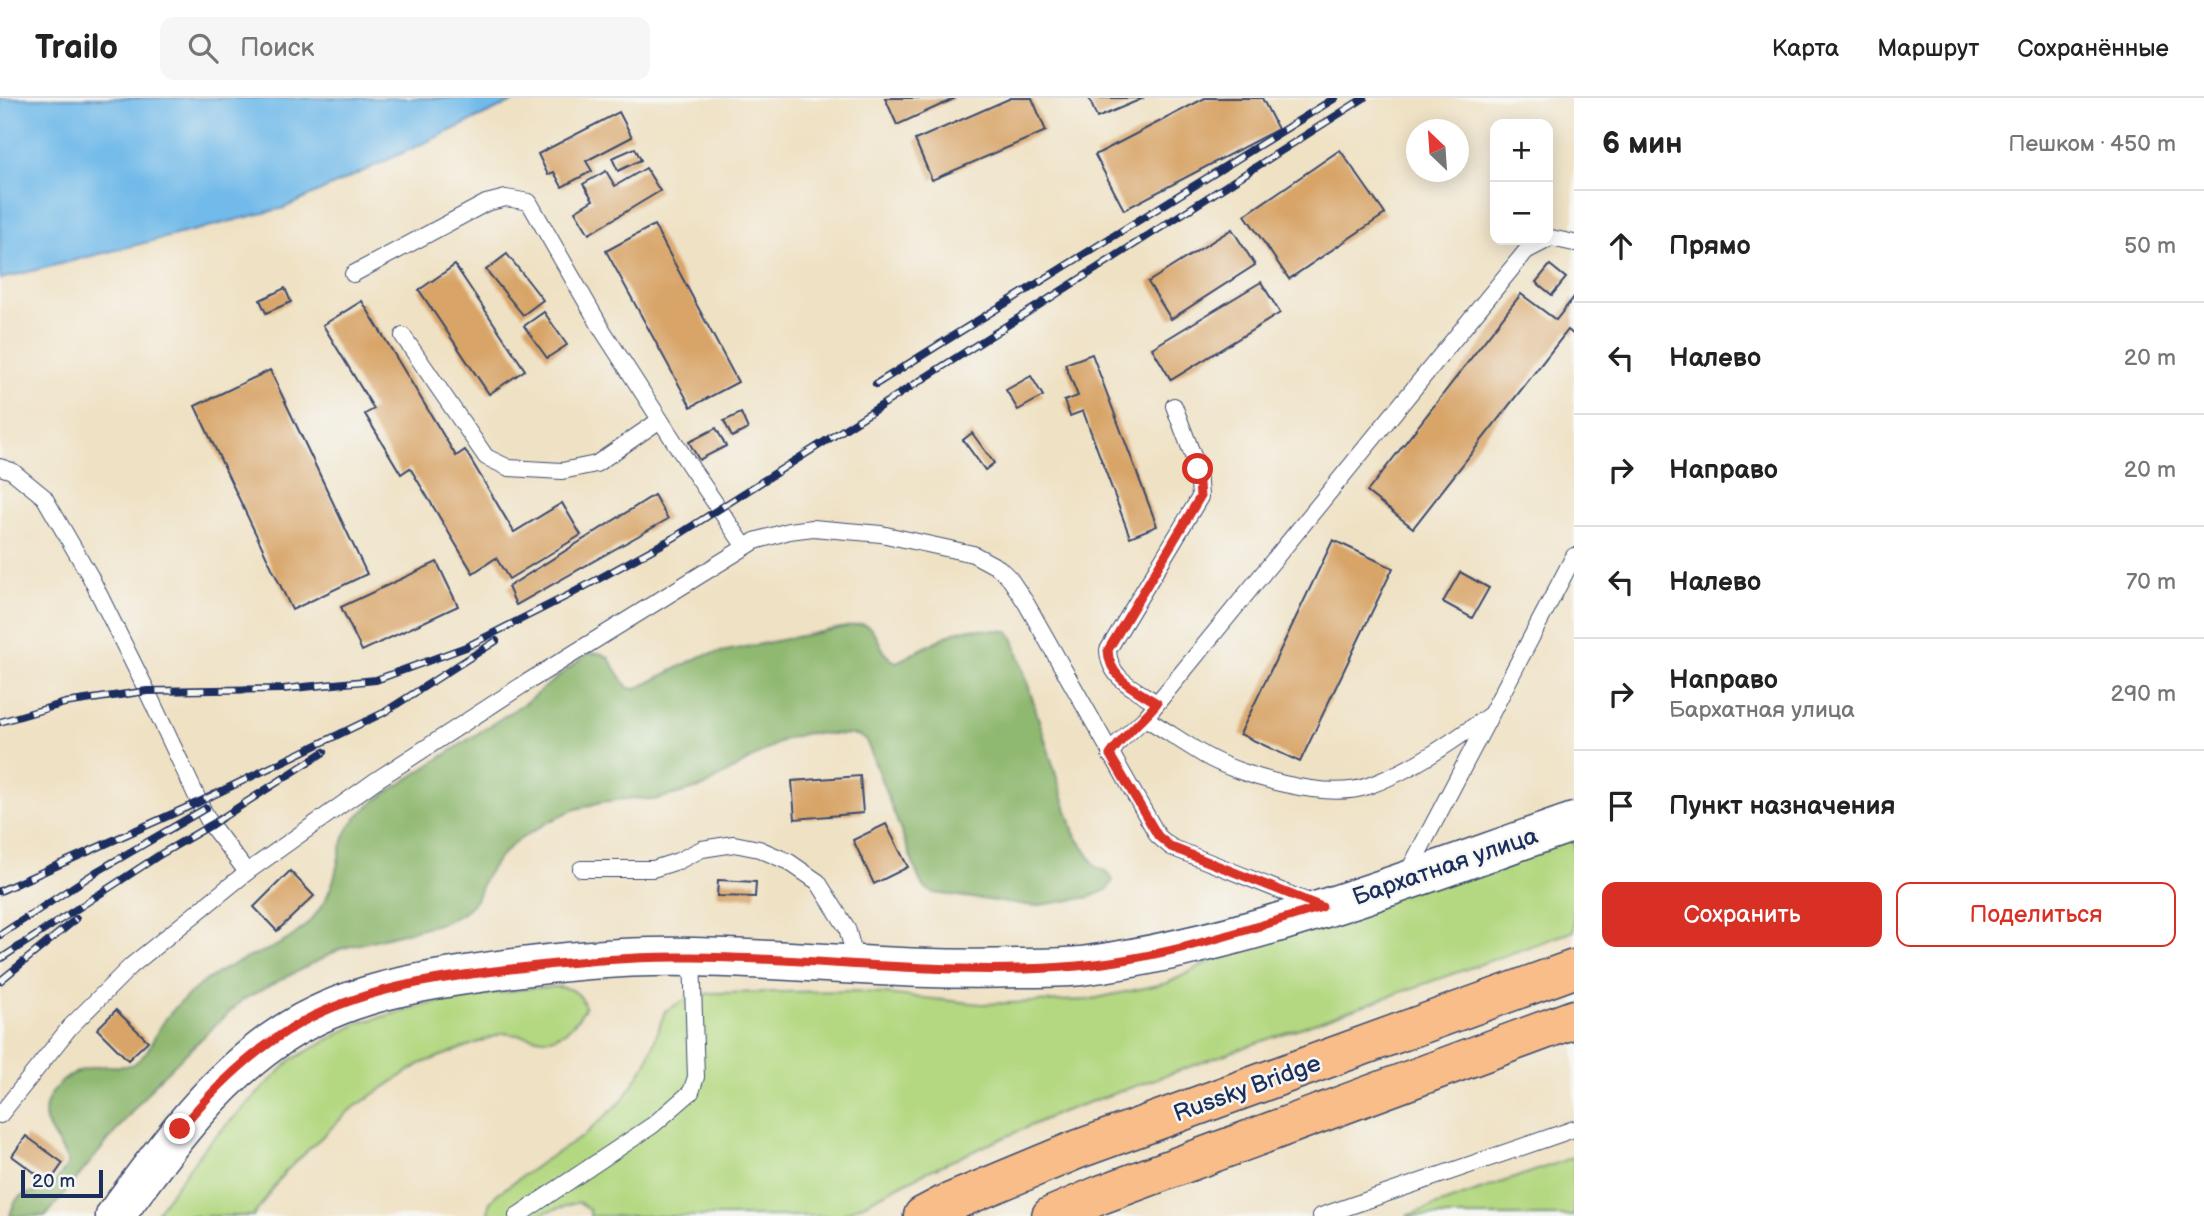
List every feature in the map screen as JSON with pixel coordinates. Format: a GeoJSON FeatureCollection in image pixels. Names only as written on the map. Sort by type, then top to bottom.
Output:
{"type":"FeatureCollection","features":[{"type":"Feature","properties":{"kind":"main road","name":"Russky Bridge"},"geometry":{"type":"LineString","coordinates":[[923,1216],[1076,1150],[1574,970]]}},
{"type":"Feature","properties":{"kind":"main road","name":"Russky Bridge"},"geometry":{"type":"LineString","coordinates":[[1051,1216],[1100,1195],[1574,1019]]}},
{"type":"Feature","properties":{"kind":"street","name":"Бархатная улица"},"geometry":{"type":"LineString","coordinates":[[115,1216],[201,1104],[248,1059],[325,1011],[402,986],[588,959],[692,957],[966,970],[1077,966],[1204,943],[1322,907],[1574,822]]}},
{"type":"Feature","properties":{"kind":"lane"},"geometry":{"type":"LineString","coordinates":[[353,274],[486,203],[506,198],[528,202],[603,331],[745,547]]}},
{"type":"Feature","properties":{"kind":"lane"},"geometry":{"type":"LineString","coordinates":[[1110,755],[1119,742],[1145,718],[1526,251],[1551,238],[1574,243]]}},
{"type":"Feature","properties":{"kind":"lane"},"geometry":{"type":"LineString","coordinates":[[403,336],[486,457],[509,468],[562,471],[596,464],[660,420]]}},
{"type":"Feature","properties":{"kind":"lane"},"geometry":{"type":"LineString","coordinates":[[1157,703],[1116,677],[1109,664],[1108,650],[1200,497],[1198,469],[1174,406]]}},
{"type":"Feature","properties":{"kind":"lane"},"geometry":{"type":"LineString","coordinates":[[0,467],[12,471],[44,497],[90,576],[202,810],[247,872]]}},
{"type":"Feature","properties":{"kind":"lane"},"geometry":{"type":"LineString","coordinates":[[0,1115],[70,1027],[131,966],[247,872],[387,773],[745,547],[789,531],[813,528],[868,532],[973,554],[999,568],[1026,603],[1158,836],[1171,847],[1322,907]]}},
{"type":"Feature","properties":{"kind":"lane"},"geometry":{"type":"LineString","coordinates":[[1404,880],[1574,556]]}},
{"type":"Feature","properties":{"kind":"lane"},"geometry":{"type":"LineString","coordinates":[[1145,718],[1205,756],[1231,767],[1321,792],[1366,787],[1416,764],[1491,713]]}},
{"type":"Feature","properties":{"kind":"lane"},"geometry":{"type":"LineString","coordinates":[[581,869],[653,869],[702,849],[734,844],[759,849],[789,862],[818,883],[847,928],[857,965]]}},
{"type":"Feature","properties":{"kind":"lane"},"geometry":{"type":"LineString","coordinates":[[517,1216],[653,1125],[691,1092],[696,1077],[692,957]]}},
{"type":"Feature","properties":{"kind":"lane"},"geometry":{"type":"LineString","coordinates":[[1321,1216],[1574,1129]]}},
{"type":"Feature","properties":{"kind":"green space"},"geometry":{"type":"Polygon","coordinates":[[[861,624],[872,630],[886,654],[897,662],[954,632],[970,629],[1008,631],[1014,640],[1074,833],[1096,867],[1107,872],[1113,880],[1107,890],[1090,897],[1034,906],[934,893],[920,881],[866,740],[857,735],[807,733],[785,739],[703,787],[654,800],[634,798],[601,802],[573,810],[548,822],[514,843],[497,860],[484,879],[476,900],[462,914],[442,923],[340,949],[242,1000],[158,1080],[46,1216],[10,1216],[16,1200],[25,1194],[50,1187],[68,1164],[45,1116],[50,1096],[61,1082],[83,1070],[100,1066],[132,1065],[148,1050],[169,1015],[195,989],[231,965],[285,941],[305,926],[328,895],[343,839],[351,825],[364,810],[385,794],[529,700],[587,654],[600,653],[608,657],[628,688],[636,689],[701,656],[861,624]]]}},
{"type":"Feature","properties":{"kind":"green space"},"geometry":{"type":"Polygon","coordinates":[[[1574,834],[1574,931],[1059,1113],[922,1174],[840,1216],[590,1216],[590,1211],[579,1202],[533,1216],[488,1216],[489,1204],[497,1194],[582,1137],[622,1101],[647,1062],[665,1011],[692,996],[713,993],[856,991],[981,1004],[1087,1000],[1168,983],[1273,929],[1574,834]]]}},
{"type":"Feature","properties":{"kind":"green space"},"geometry":{"type":"Polygon","coordinates":[[[559,987],[576,993],[585,1008],[565,1032],[544,1039],[503,1033],[420,1064],[350,1110],[284,1173],[253,1216],[154,1216],[204,1148],[291,1060],[359,1023],[442,1001],[532,988],[559,987]]]}},
{"type":"Feature","properties":{"kind":"green space"},"geometry":{"type":"Polygon","coordinates":[[[1574,1157],[1574,1216],[1406,1216],[1574,1157]]]}},
{"type":"Feature","properties":{"kind":"water"},"geometry":{"type":"Polygon","coordinates":[[[0,98],[521,98],[284,208],[0,279],[0,98]]]}},
{"type":"Feature","properties":{"kind":"building"},"geometry":{"type":"Polygon","coordinates":[[[885,98],[956,98],[897,125],[885,98]]]}},
{"type":"Feature","properties":{"kind":"building"},"geometry":{"type":"Polygon","coordinates":[[[1011,98],[1032,98],[1046,131],[932,180],[915,140],[1011,98]]]}},
{"type":"Feature","properties":{"kind":"building"},"geometry":{"type":"Polygon","coordinates":[[[1089,98],[1144,98],[1097,118],[1089,98]]]}},
{"type":"Feature","properties":{"kind":"building"},"geometry":{"type":"Polygon","coordinates":[[[1205,98],[1262,98],[1278,129],[1124,210],[1095,155],[1205,98]]]}},
{"type":"Feature","properties":{"kind":"building"},"geometry":{"type":"Polygon","coordinates":[[[619,112],[632,137],[586,161],[592,171],[562,187],[554,172],[548,175],[538,154],[619,112]]]}},
{"type":"Feature","properties":{"kind":"building"},"geometry":{"type":"Polygon","coordinates":[[[635,148],[641,160],[618,171],[612,158],[635,148]]]}},
{"type":"Feature","properties":{"kind":"building"},"geometry":{"type":"Polygon","coordinates":[[[1340,150],[1385,214],[1289,279],[1245,215],[1340,150]]]}},
{"type":"Feature","properties":{"kind":"building"},"geometry":{"type":"Polygon","coordinates":[[[646,168],[660,191],[589,234],[575,211],[593,200],[583,184],[606,171],[615,186],[646,168]]]}},
{"type":"Feature","properties":{"kind":"building"},"geometry":{"type":"Polygon","coordinates":[[[654,225],[738,382],[691,407],[606,251],[654,225]]]}},
{"type":"Feature","properties":{"kind":"building"},"geometry":{"type":"Polygon","coordinates":[[[1232,229],[1255,265],[1171,319],[1148,282],[1232,229]]]}},
{"type":"Feature","properties":{"kind":"building"},"geometry":{"type":"Polygon","coordinates":[[[507,254],[543,300],[523,315],[486,270],[507,254]]]}},
{"type":"Feature","properties":{"kind":"building"},"geometry":{"type":"Polygon","coordinates":[[[455,265],[525,370],[489,394],[419,290],[455,265]]]}},
{"type":"Feature","properties":{"kind":"building"},"geometry":{"type":"Polygon","coordinates":[[[1550,265],[1566,278],[1552,295],[1536,282],[1550,265]]]}},
{"type":"Feature","properties":{"kind":"building"},"geometry":{"type":"Polygon","coordinates":[[[1261,282],[1280,313],[1171,380],[1152,348],[1261,282]]]}},
{"type":"Feature","properties":{"kind":"building"},"geometry":{"type":"Polygon","coordinates":[[[285,288],[291,302],[266,313],[260,300],[285,288]]]}},
{"type":"Feature","properties":{"kind":"building"},"geometry":{"type":"Polygon","coordinates":[[[1521,294],[1556,320],[1574,297],[1574,335],[1568,330],[1413,528],[1367,492],[1521,294]]]}},
{"type":"Feature","properties":{"kind":"building"},"geometry":{"type":"Polygon","coordinates":[[[362,301],[456,456],[465,450],[514,532],[562,503],[581,535],[509,579],[496,558],[473,573],[410,468],[401,474],[365,414],[374,409],[323,325],[362,301]]]}},
{"type":"Feature","properties":{"kind":"building"},"geometry":{"type":"Polygon","coordinates":[[[544,312],[567,345],[547,358],[524,326],[544,312]]]}},
{"type":"Feature","properties":{"kind":"building"},"geometry":{"type":"Polygon","coordinates":[[[1092,354],[1157,526],[1130,537],[1083,411],[1070,416],[1064,401],[1078,396],[1065,364],[1092,354]]]}},
{"type":"Feature","properties":{"kind":"building"},"geometry":{"type":"Polygon","coordinates":[[[270,370],[367,574],[292,610],[195,406],[270,370]]]}},
{"type":"Feature","properties":{"kind":"building"},"geometry":{"type":"Polygon","coordinates":[[[1031,376],[1043,396],[1018,410],[1006,390],[1031,376]]]}},
{"type":"Feature","properties":{"kind":"building"},"geometry":{"type":"Polygon","coordinates":[[[741,413],[748,429],[732,437],[724,421],[741,413]]]}},
{"type":"Feature","properties":{"kind":"building"},"geometry":{"type":"Polygon","coordinates":[[[716,428],[726,446],[699,460],[689,442],[716,428]]]}},
{"type":"Feature","properties":{"kind":"building"},"geometry":{"type":"Polygon","coordinates":[[[972,433],[994,463],[985,470],[963,440],[972,433]]]}},
{"type":"Feature","properties":{"kind":"building"},"geometry":{"type":"Polygon","coordinates":[[[654,495],[668,519],[516,605],[508,587],[654,495]]]}},
{"type":"Feature","properties":{"kind":"building"},"geometry":{"type":"Polygon","coordinates":[[[1333,540],[1393,568],[1300,762],[1240,734],[1333,540]]]}},
{"type":"Feature","properties":{"kind":"building"},"geometry":{"type":"Polygon","coordinates":[[[437,562],[458,606],[362,651],[341,607],[437,562]]]}},
{"type":"Feature","properties":{"kind":"building"},"geometry":{"type":"Polygon","coordinates":[[[1460,572],[1489,588],[1472,618],[1443,602],[1460,572]]]}},
{"type":"Feature","properties":{"kind":"building"},"geometry":{"type":"Polygon","coordinates":[[[860,776],[863,813],[795,819],[792,781],[860,776]]]}},
{"type":"Feature","properties":{"kind":"building"},"geometry":{"type":"Polygon","coordinates":[[[886,824],[908,867],[874,884],[853,840],[886,824]]]}},
{"type":"Feature","properties":{"kind":"building"},"geometry":{"type":"Polygon","coordinates":[[[290,871],[314,896],[277,931],[254,907],[290,871]]]}},
{"type":"Feature","properties":{"kind":"building"},"geometry":{"type":"Polygon","coordinates":[[[718,880],[756,882],[755,897],[717,896],[718,880]]]}},
{"type":"Feature","properties":{"kind":"building"},"geometry":{"type":"Polygon","coordinates":[[[116,1010],[148,1041],[128,1060],[97,1029],[116,1010]]]}},
{"type":"Feature","properties":{"kind":"building"},"geometry":{"type":"Polygon","coordinates":[[[26,1136],[63,1163],[49,1183],[12,1156],[26,1136]]]}},
{"type":"Feature","properties":{"kind":"railway"},"geometry":{"type":"LineString","coordinates":[[876,384],[1335,98]]}},
{"type":"Feature","properties":{"kind":"railway"},"geometry":{"type":"LineString","coordinates":[[0,722],[65,703],[147,691],[283,689],[376,680],[466,647],[675,537],[1364,98]]}},
{"type":"Feature","properties":{"kind":"railway"},"geometry":{"type":"LineString","coordinates":[[0,891],[199,802],[383,713],[496,641]]}},
{"type":"Feature","properties":{"kind":"railway"},"geometry":{"type":"LineString","coordinates":[[0,959],[324,752]]}},
{"type":"Feature","properties":{"kind":"railway"},"geometry":{"type":"LineString","coordinates":[[0,935],[96,872],[206,808]]}},
{"type":"Feature","properties":{"kind":"railway"},"geometry":{"type":"LineString","coordinates":[[0,981],[76,919]]}},
{"type":"Feature","properties":{"kind":"route"},"geometry":{"type":"LineString","coordinates":[[180,1129],[201,1104],[248,1059],[301,1023],[345,1003],[436,979],[588,959],[692,957],[966,970],[1077,966],[1204,943],[1322,907],[1171,847],[1158,836],[1149,823],[1110,755],[1157,703],[1116,677],[1109,664],[1108,650],[1200,497],[1198,469]]}}]}
